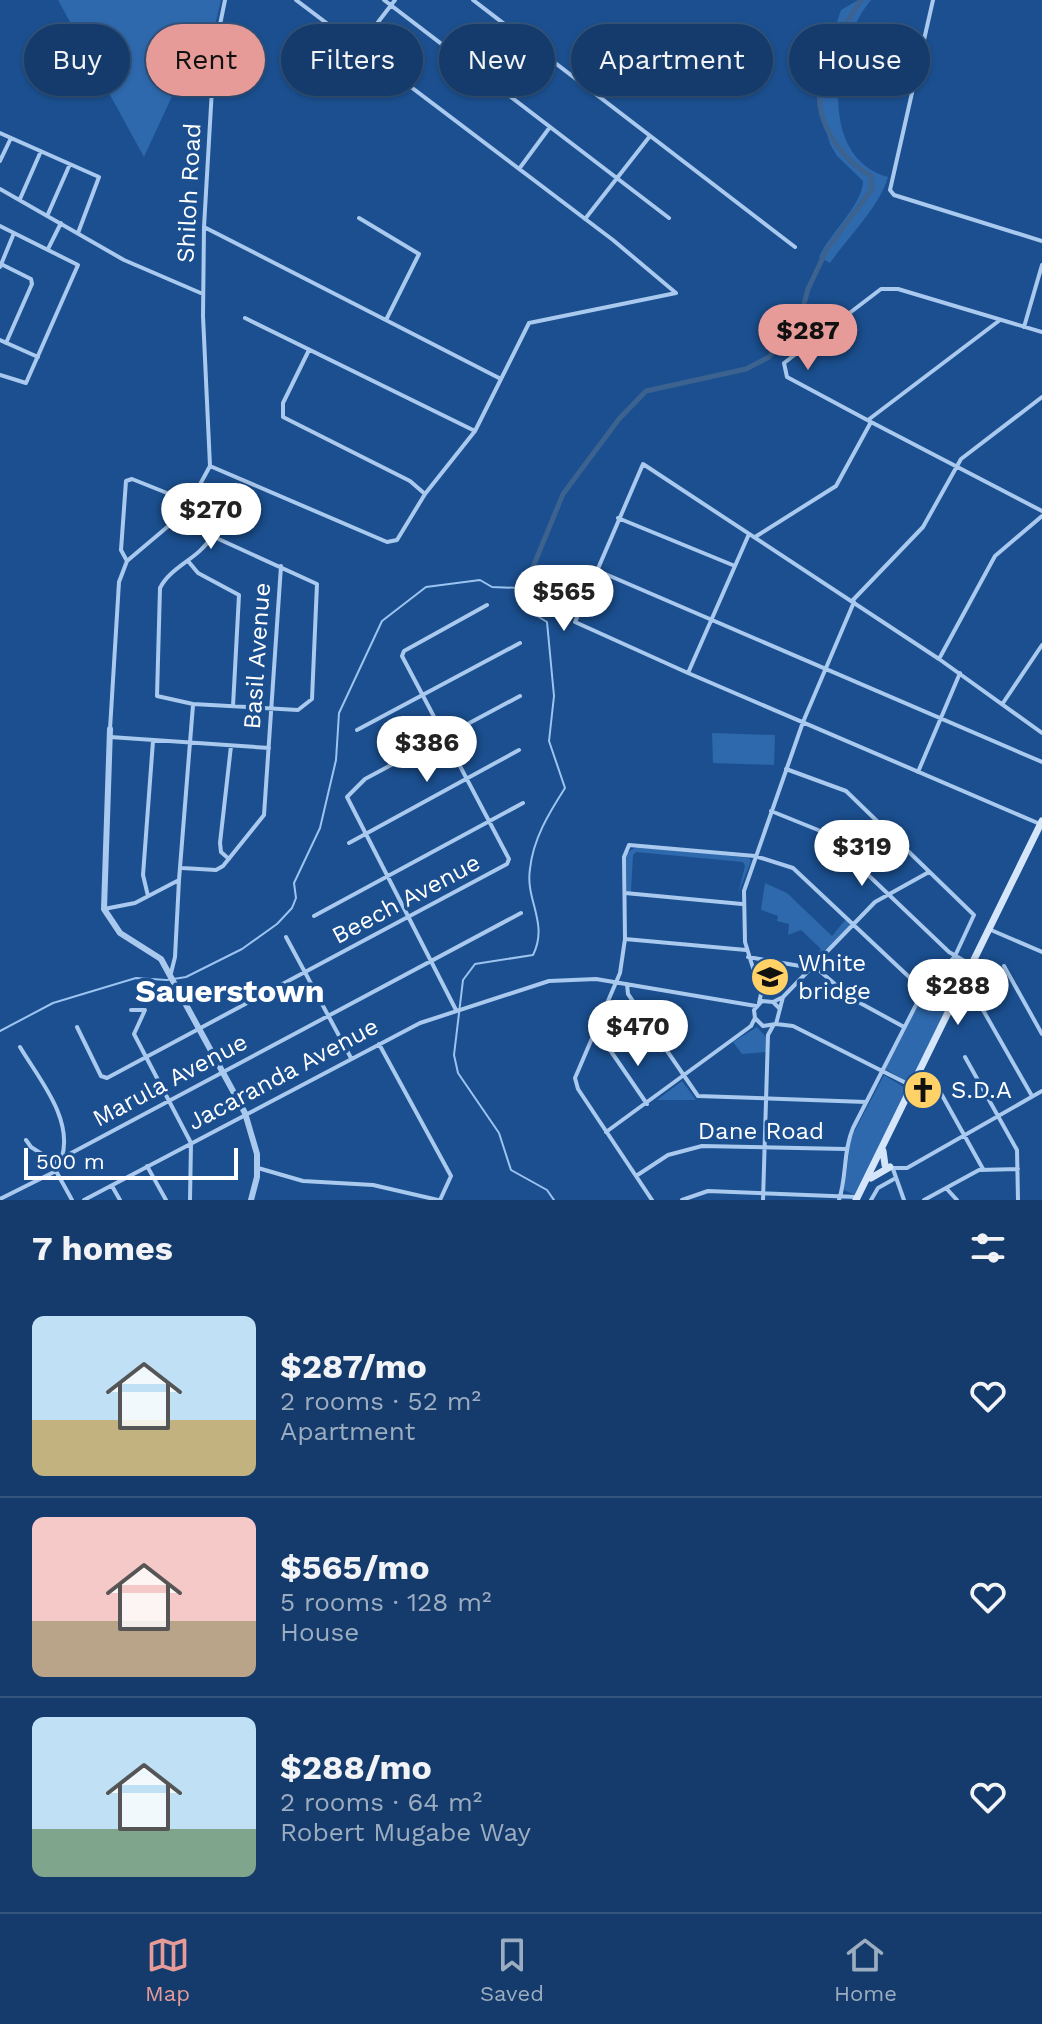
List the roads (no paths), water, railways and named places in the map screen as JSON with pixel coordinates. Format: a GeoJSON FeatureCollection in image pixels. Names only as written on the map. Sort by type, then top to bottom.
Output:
{"type":"FeatureCollection","features":[{"type":"Feature","properties":{"kind":"main road"},"geometry":{"type":"LineString","coordinates":[[921,1070],[1039,830]]}},
{"type":"Feature","properties":{"kind":"main road"},"geometry":{"type":"LineString","coordinates":[[857,1199],[972,966]]}},
{"type":"Feature","properties":{"kind":"main road"},"geometry":{"type":"LineString","coordinates":[[882,1150],[886,1166]]}},
{"type":"Feature","properties":{"kind":"main road"},"geometry":{"type":"LineString","coordinates":[[871,1173],[886,1166]]}},
{"type":"Feature","properties":{"kind":"main road"},"geometry":{"type":"LineString","coordinates":[[871,1173],[886,1166]]}},
{"type":"Feature","properties":{"kind":"street","name":"Shiloh Road"},"geometry":{"type":"LineString","coordinates":[[210,466],[203,294],[204,227],[214,54],[225,0]]}},
{"type":"Feature","properties":{"kind":"street"},"geometry":{"type":"LineString","coordinates":[[296,0],[328,24]]}},
{"type":"Feature","properties":{"kind":"street"},"geometry":{"type":"LineString","coordinates":[[384,0],[393,3],[669,218]]}},
{"type":"Feature","properties":{"kind":"street"},"geometry":{"type":"LineString","coordinates":[[473,0],[795,247]]}},
{"type":"Feature","properties":{"kind":"street"},"geometry":{"type":"LineString","coordinates":[[933,0],[890,190],[894,195],[1042,241]]}},
{"type":"Feature","properties":{"kind":"street"},"geometry":{"type":"LineString","coordinates":[[377,24],[393,3]]}},
{"type":"Feature","properties":{"kind":"street"},"geometry":{"type":"LineString","coordinates":[[251,1200],[258,1168],[256,1140],[245,1113],[171,973],[155,952],[120,933],[104,909],[102,880],[119,582],[127,561],[189,507],[210,466],[387,542],[402,535],[425,494],[475,431],[529,323],[676,293],[585,219],[423,96]]}},
{"type":"Feature","properties":{"kind":"street"},"geometry":{"type":"LineString","coordinates":[[519,169],[550,127]]}},
{"type":"Feature","properties":{"kind":"street"},"geometry":{"type":"LineString","coordinates":[[0,133],[100,178],[78,233]]}},
{"type":"Feature","properties":{"kind":"street"},"geometry":{"type":"LineString","coordinates":[[585,219],[650,135]]}},
{"type":"Feature","properties":{"kind":"street"},"geometry":{"type":"LineString","coordinates":[[0,161],[11,138]]}},
{"type":"Feature","properties":{"kind":"street"},"geometry":{"type":"LineString","coordinates":[[20,199],[41,151]]}},
{"type":"Feature","properties":{"kind":"street"},"geometry":{"type":"LineString","coordinates":[[48,214],[70,164]]}},
{"type":"Feature","properties":{"kind":"street"},"geometry":{"type":"LineString","coordinates":[[0,189],[124,260],[203,294]]}},
{"type":"Feature","properties":{"kind":"street"},"geometry":{"type":"LineString","coordinates":[[359,218],[419,254],[386,320]]}},
{"type":"Feature","properties":{"kind":"street"},"geometry":{"type":"LineString","coordinates":[[48,249],[62,222]]}},
{"type":"Feature","properties":{"kind":"street"},"geometry":{"type":"LineString","coordinates":[[0,226],[78,265],[24,384],[0,375]]}},
{"type":"Feature","properties":{"kind":"street"},"geometry":{"type":"LineString","coordinates":[[204,227],[499,378]]}},
{"type":"Feature","properties":{"kind":"street"},"geometry":{"type":"LineString","coordinates":[[6,343],[32,284],[31,279],[1,266],[14,233]]}},
{"type":"Feature","properties":{"kind":"street"},"geometry":{"type":"LineString","coordinates":[[1024,327],[1042,265]]}},
{"type":"Feature","properties":{"kind":"street"},"geometry":{"type":"LineString","coordinates":[[939,659],[991,561],[1042,514],[787,377],[783,368],[787,359],[885,288],[1042,332]]}},
{"type":"Feature","properties":{"kind":"street"},"geometry":{"type":"LineString","coordinates":[[245,318],[475,431]]}},
{"type":"Feature","properties":{"kind":"street"},"geometry":{"type":"LineString","coordinates":[[688,673],[735,566],[752,536],[836,486],[870,421],[1000,320]]}},
{"type":"Feature","properties":{"kind":"street"},"geometry":{"type":"LineString","coordinates":[[0,340],[38,357]]}},
{"type":"Feature","properties":{"kind":"street"},"geometry":{"type":"LineString","coordinates":[[309,350],[283,403],[283,417],[410,481],[425,494]]}},
{"type":"Feature","properties":{"kind":"street"},"geometry":{"type":"LineString","coordinates":[[780,1009],[761,994],[748,957],[742,904],[755,856],[803,722],[853,601],[923,527],[957,466],[968,453],[1042,397]]}},
{"type":"Feature","properties":{"kind":"street"},"geometry":{"type":"LineString","coordinates":[[1039,830],[918,772],[575,624],[637,472],[644,464],[960,673],[1042,733]]}},
{"type":"Feature","properties":{"kind":"street"},"geometry":{"type":"LineString","coordinates":[[127,561],[121,552],[123,516],[126,481],[132,479],[177,497],[212,536],[316,582],[319,590],[312,699],[298,710],[193,704],[164,700],[156,692],[160,588],[166,578],[202,550],[212,536]]}},
{"type":"Feature","properties":{"kind":"street"},"geometry":{"type":"LineString","coordinates":[[618,518],[735,566]]}},
{"type":"Feature","properties":{"kind":"street"},"geometry":{"type":"LineString","coordinates":[[188,561],[198,573],[233,590],[240,599],[233,706]]}},
{"type":"Feature","properties":{"kind":"street","name":"Basil Avenue"},"geometry":{"type":"LineString","coordinates":[[229,859],[264,815],[281,566]]}},
{"type":"Feature","properties":{"kind":"street"},"geometry":{"type":"LineString","coordinates":[[596,570],[1042,762]]}},
{"type":"Feature","properties":{"kind":"street","name":"Beech Avenue"},"geometry":{"type":"LineString","coordinates":[[77,1027],[101,1076],[110,1077],[507,864],[509,859],[490,820],[402,656],[404,651],[487,605]]}},
{"type":"Feature","properties":{"kind":"street"},"geometry":{"type":"LineString","coordinates":[[357,730],[520,643]]}},
{"type":"Feature","properties":{"kind":"street"},"geometry":{"type":"LineString","coordinates":[[1003,703],[1042,645]]}},
{"type":"Feature","properties":{"kind":"street"},"geometry":{"type":"LineString","coordinates":[[918,772],[960,673]]}},
{"type":"Feature","properties":{"kind":"street"},"geometry":{"type":"LineString","coordinates":[[457,1009],[364,834],[348,800],[349,793],[365,779],[520,696]]}},
{"type":"Feature","properties":{"kind":"street"},"geometry":{"type":"LineString","coordinates":[[171,973],[175,957],[193,704]]}},
{"type":"Feature","properties":{"kind":"street"},"geometry":{"type":"LineString","coordinates":[[110,733],[153,741],[269,748]]}},
{"type":"Feature","properties":{"kind":"street"},"geometry":{"type":"LineString","coordinates":[[148,896],[143,875],[153,741]]}},
{"type":"Feature","properties":{"kind":"street"},"geometry":{"type":"LineString","coordinates":[[182,868],[216,870],[229,859],[221,852],[220,843],[231,746]]}},
{"type":"Feature","properties":{"kind":"street"},"geometry":{"type":"LineString","coordinates":[[349,843],[519,750]]}},
{"type":"Feature","properties":{"kind":"street"},"geometry":{"type":"LineString","coordinates":[[786,769],[846,791],[973,913],[973,922],[955,956],[924,991],[866,1102],[845,1149],[840,1197]]}},
{"type":"Feature","properties":{"kind":"street"},"geometry":{"type":"LineString","coordinates":[[314,916],[523,803]]}},
{"type":"Feature","properties":{"kind":"street"},"geometry":{"type":"LineString","coordinates":[[771,811],[823,832],[955,956],[972,966]]}},
{"type":"Feature","properties":{"kind":"street"},"geometry":{"type":"LineString","coordinates":[[652,1200],[578,1089],[575,1074],[617,983],[625,939],[624,857],[627,848],[634,844],[755,856],[798,871],[924,991]]}},
{"type":"Feature","properties":{"kind":"street"},"geometry":{"type":"LineString","coordinates":[[758,1004],[783,997],[887,892],[930,872]]}},
{"type":"Feature","properties":{"kind":"street"},"geometry":{"type":"LineString","coordinates":[[104,909],[126,906],[179,880]]}},
{"type":"Feature","properties":{"kind":"street"},"geometry":{"type":"LineString","coordinates":[[625,893],[742,904]]}},
{"type":"Feature","properties":{"kind":"street","name":"Marula Avenue"},"geometry":{"type":"LineString","coordinates":[[56,1163],[521,913]]}},
{"type":"Feature","properties":{"kind":"street"},"geometry":{"type":"LineString","coordinates":[[990,929],[1042,952]]}},
{"type":"Feature","properties":{"kind":"street"},"geometry":{"type":"LineString","coordinates":[[286,937],[351,1058]]}},
{"type":"Feature","properties":{"kind":"street"},"geometry":{"type":"LineString","coordinates":[[625,939],[747,950]]}},
{"type":"Feature","properties":{"kind":"street"},"geometry":{"type":"LineString","coordinates":[[748,957],[813,967],[843,993],[904,1027]]}},
{"type":"Feature","properties":{"kind":"street"},"geometry":{"type":"LineString","coordinates":[[1004,966],[1042,1034]]}},
{"type":"Feature","properties":{"kind":"street","name":"Jacaranda Avenue"},"geometry":{"type":"LineString","coordinates":[[84,1200],[427,1019],[457,1009],[563,979],[627,984],[742,1006],[758,1004]]}},
{"type":"Feature","properties":{"kind":"street"},"geometry":{"type":"LineString","coordinates":[[627,984],[628,994],[683,1076],[702,1097],[866,1102]]}},
{"type":"Feature","properties":{"kind":"street"},"geometry":{"type":"LineString","coordinates":[[751,1026],[761,994]]}},
{"type":"Feature","properties":{"kind":"street"},"geometry":{"type":"LineString","coordinates":[[959,996],[975,996],[1032,1096]]}},
{"type":"Feature","properties":{"kind":"street"},"geometry":{"type":"LineString","coordinates":[[763,1200],[768,1035],[781,1016],[783,997]]}},
{"type":"Feature","properties":{"kind":"street"},"geometry":{"type":"LineString","coordinates":[[742,1006],[768,1035]]}},
{"type":"Feature","properties":{"kind":"street"},"geometry":{"type":"LineString","coordinates":[[131,1010],[146,1011],[134,1032],[191,1143],[190,1200]]}},
{"type":"Feature","properties":{"kind":"street"},"geometry":{"type":"LineString","coordinates":[[781,1016],[793,1026],[912,1087]]}},
{"type":"Feature","properties":{"kind":"street"},"geometry":{"type":"LineString","coordinates":[[606,1132],[751,1026],[793,1026]]}},
{"type":"Feature","properties":{"kind":"street"},"geometry":{"type":"LineString","coordinates":[[258,1168],[303,1181],[373,1185],[439,1200],[451,1176],[379,1044]]}},
{"type":"Feature","properties":{"kind":"street"},"geometry":{"type":"LineString","coordinates":[[20,1047],[57,1109],[66,1139],[62,1158]]}},
{"type":"Feature","properties":{"kind":"street"},"geometry":{"type":"LineString","coordinates":[[608,1047],[647,1104]]}},
{"type":"Feature","properties":{"kind":"street"},"geometry":{"type":"LineString","coordinates":[[965,1057],[1017,1150],[1018,1200]]}},
{"type":"Feature","properties":{"kind":"street"},"geometry":{"type":"LineString","coordinates":[[921,1070],[938,1088],[983,1169]]}},
{"type":"Feature","properties":{"kind":"street"},"geometry":{"type":"LineString","coordinates":[[886,1166],[907,1168],[1042,1091]]}},
{"type":"Feature","properties":{"kind":"street"},"geometry":{"type":"LineString","coordinates":[[26,1140],[31,1147],[56,1163],[56,1171],[72,1200]]}},
{"type":"Feature","properties":{"kind":"street","name":"Dane Road"},"geometry":{"type":"LineString","coordinates":[[636,1176],[685,1148],[845,1149]]}},
{"type":"Feature","properties":{"kind":"street"},"geometry":{"type":"LineString","coordinates":[[147,1166],[166,1200]]}},
{"type":"Feature","properties":{"kind":"street"},"geometry":{"type":"LineString","coordinates":[[886,1166],[904,1200]]}},
{"type":"Feature","properties":{"kind":"street"},"geometry":{"type":"LineString","coordinates":[[924,1200],[983,1169],[1018,1169]]}},
{"type":"Feature","properties":{"kind":"street"},"geometry":{"type":"LineString","coordinates":[[0,1199],[56,1171]]}},
{"type":"Feature","properties":{"kind":"street"},"geometry":{"type":"LineString","coordinates":[[871,1200],[878,1188],[894,1179]]}},
{"type":"Feature","properties":{"kind":"street"},"geometry":{"type":"LineString","coordinates":[[112,1186],[120,1200]]}},
{"type":"Feature","properties":{"kind":"street"},"geometry":{"type":"LineString","coordinates":[[946,1188],[957,1200]]}},
{"type":"Feature","properties":{"kind":"street"},"geometry":{"type":"LineString","coordinates":[[682,1200],[708,1191],[857,1199]]}},
{"type":"Feature","properties":{"kind":"waterway"},"geometry":{"type":"LineString","coordinates":[[520,588],[526,584],[563,494],[619,419],[646,391],[746,369],[769,357],[800,319],[808,289],[827,249],[872,189],[871,176],[845,155],[831,137],[820,106],[822,80],[827,66],[861,0]]}},
{"type":"Feature","properties":{"kind":"waterway"},"geometry":{"type":"LineString","coordinates":[[0,1031],[53,1003],[136,978],[167,980],[186,977],[242,949],[277,924],[292,908],[296,898],[294,883],[320,828],[336,760],[339,713],[382,621],[426,587],[480,580],[492,587],[520,588],[521,606],[547,622],[554,696],[549,741],[565,788],[534,847],[529,880],[539,932],[533,955],[475,964],[463,980],[454,1055],[458,1073],[499,1133],[511,1170],[547,1190],[554,1200]]}},
{"type":"Feature","properties":{"kind":"place","name":"White bridge"},"geometry":{"type":"Point","coordinates":[770,977]}},
{"type":"Feature","properties":{"kind":"place","name":"S.D.A"},"geometry":{"type":"Point","coordinates":[923,1090]}},
{"type":"Feature","properties":{"kind":"district","name":"Sauerstown"},"geometry":{"type":"Point","coordinates":[230,991]}}]}
